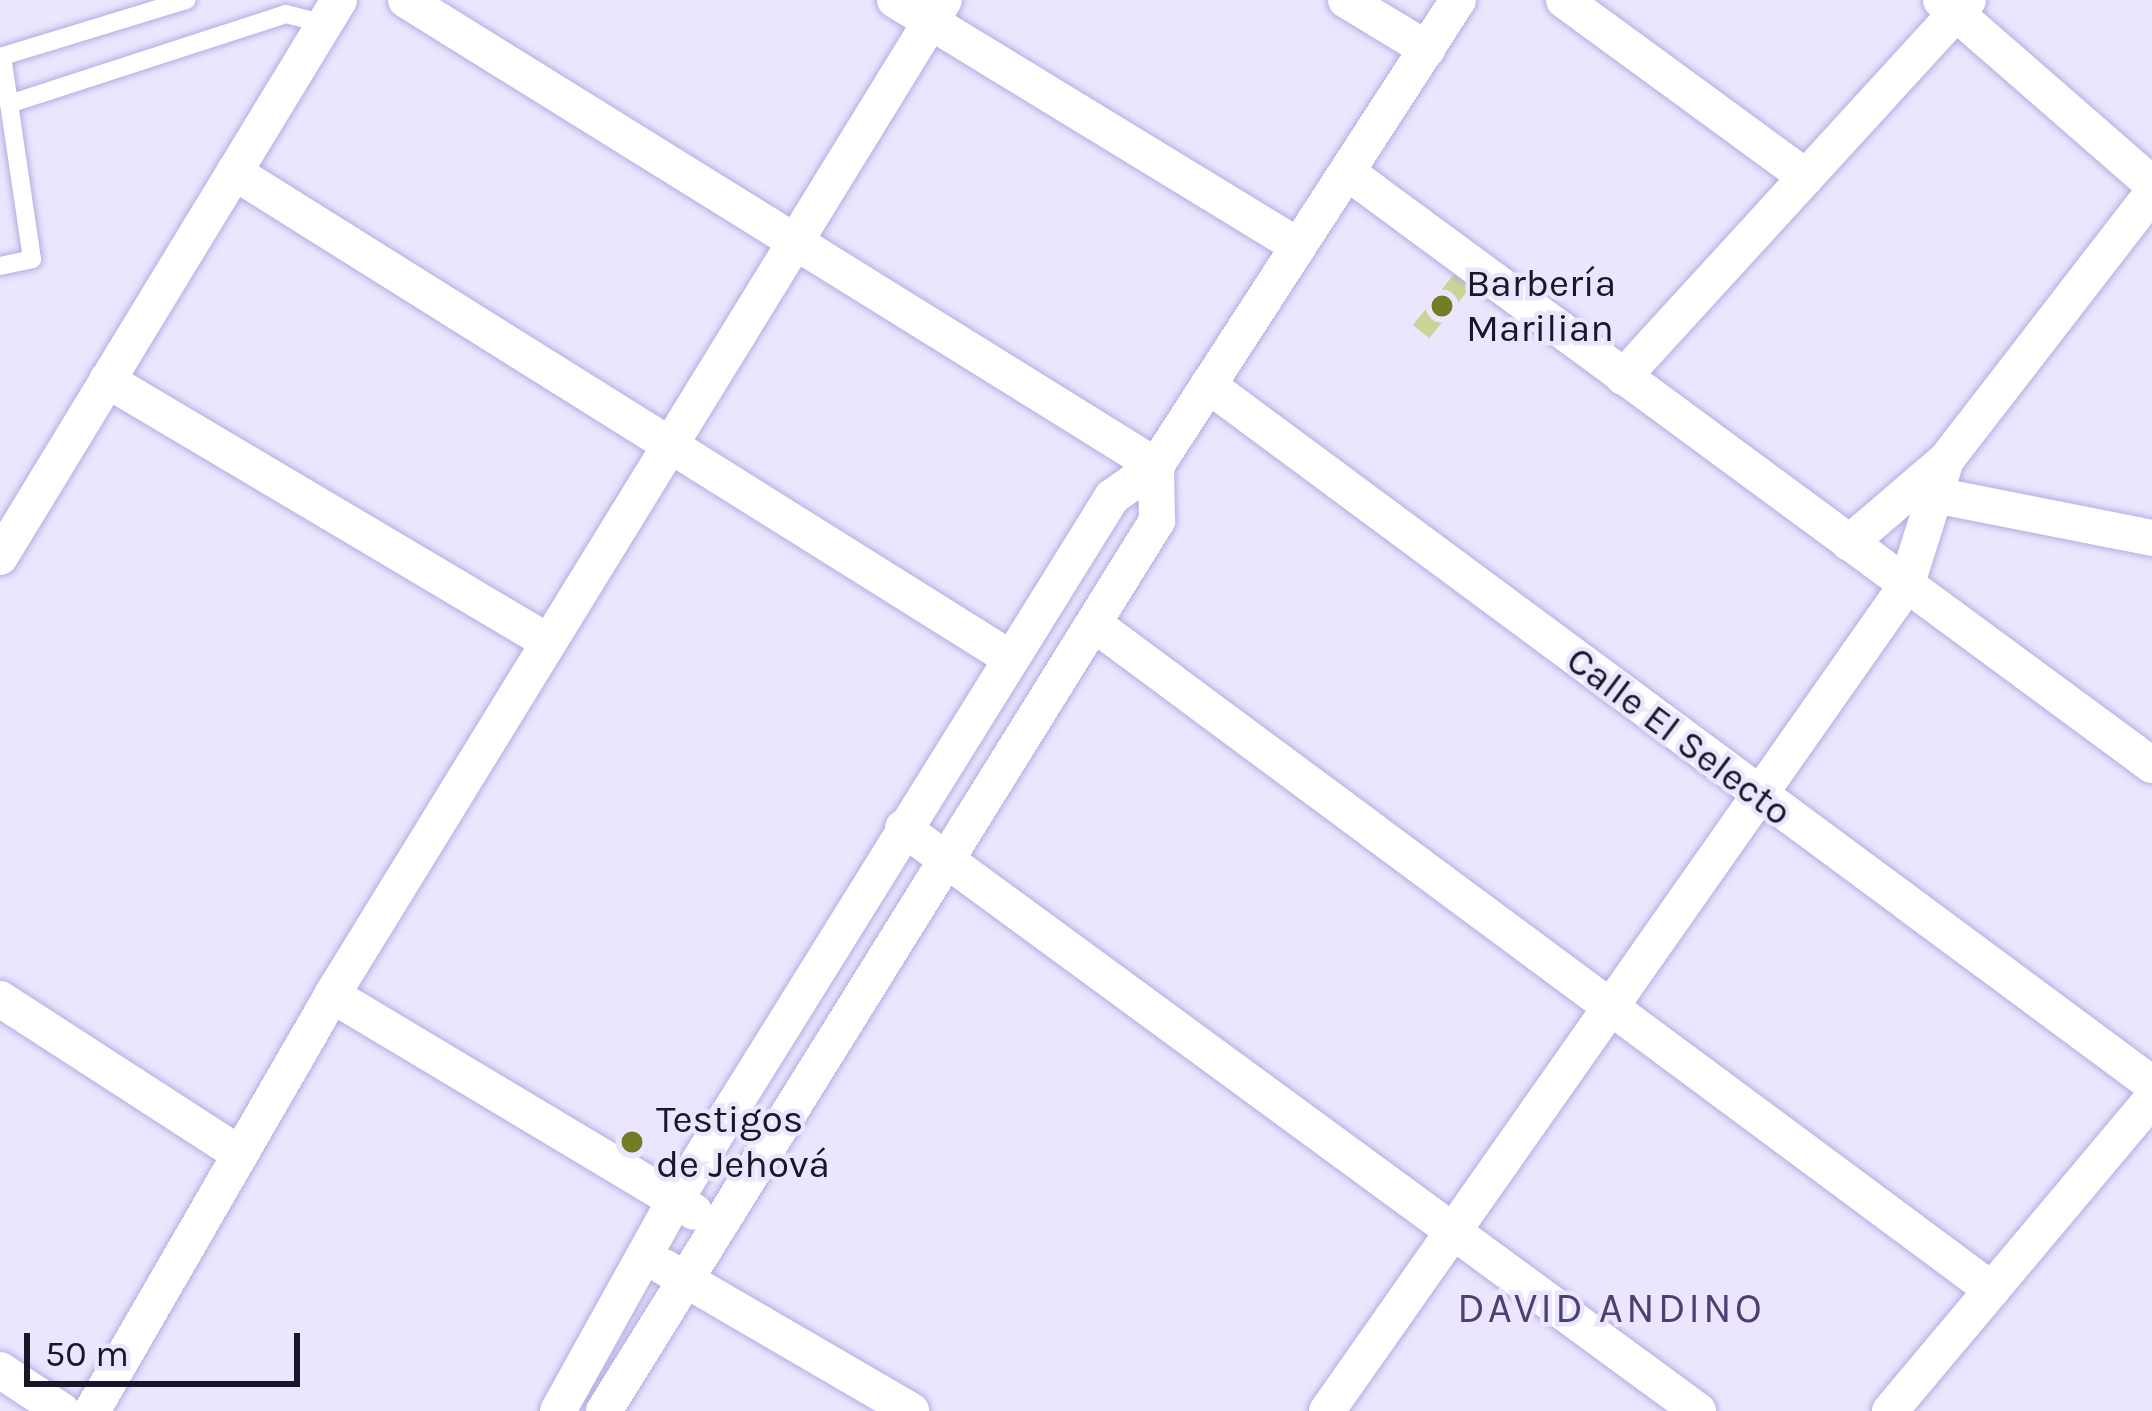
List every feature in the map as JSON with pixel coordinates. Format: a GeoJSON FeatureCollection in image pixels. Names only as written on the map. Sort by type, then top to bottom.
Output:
{"type":"FeatureCollection","features":[{"type":"Feature","properties":{"kind":"street"},"geometry":{"type":"LineString","coordinates":[[406,0],[1156,466]]}},
{"type":"Feature","properties":{"kind":"street"},"geometry":{"type":"LineString","coordinates":[[895,0],[938,11],[1298,246]]}},
{"type":"Feature","properties":{"kind":"street"},"geometry":{"type":"LineString","coordinates":[[1346,0],[1426,49]]}},
{"type":"Feature","properties":{"kind":"street"},"geometry":{"type":"LineString","coordinates":[[558,1411],[675,1200],[1112,497],[1156,466],[1458,0]]}},
{"type":"Feature","properties":{"kind":"street"},"geometry":{"type":"LineString","coordinates":[[1564,0],[1806,177]]}},
{"type":"Feature","properties":{"kind":"street"},"geometry":{"type":"LineString","coordinates":[[1327,1411],[1763,799],[1906,586],[1941,478],[2152,189],[1955,4],[1806,177],[1623,376]]}},
{"type":"Feature","properties":{"kind":"street"},"geometry":{"type":"LineString","coordinates":[[92,1411],[332,995],[667,443],[797,243],[938,11]]}},
{"type":"Feature","properties":{"kind":"street"},"geometry":{"type":"LineString","coordinates":[[0,557],[332,12]]}},
{"type":"Feature","properties":{"kind":"street"},"geometry":{"type":"LineString","coordinates":[[234,172],[1010,658]]}},
{"type":"Feature","properties":{"kind":"street"},"geometry":{"type":"LineString","coordinates":[[1347,172],[2152,765]]}},
{"type":"Feature","properties":{"kind":"street"},"geometry":{"type":"LineString","coordinates":[[107,380],[547,641]]}},
{"type":"Feature","properties":{"kind":"street","name":"Calle El Selecto"},"geometry":{"type":"LineString","coordinates":[[1208,385],[2152,1084]]}},
{"type":"Feature","properties":{"kind":"street"},"geometry":{"type":"LineString","coordinates":[[604,1411],[1157,521],[1156,466]]}},
{"type":"Feature","properties":{"kind":"street"},"geometry":{"type":"LineString","coordinates":[[1941,478],[2152,538]]}},
{"type":"Feature","properties":{"kind":"street"},"geometry":{"type":"LineString","coordinates":[[1849,543],[1941,478]]}},
{"type":"Feature","properties":{"kind":"street"},"geometry":{"type":"LineString","coordinates":[[1094,624],[1992,1290]]}},
{"type":"Feature","properties":{"kind":"street"},"geometry":{"type":"LineString","coordinates":[[904,828],[1699,1411]]}},
{"type":"Feature","properties":{"kind":"street"},"geometry":{"type":"LineString","coordinates":[[332,995],[718,1227]]}},
{"type":"Feature","properties":{"kind":"street"},"geometry":{"type":"LineString","coordinates":[[0,999],[240,1154]]}},
{"type":"Feature","properties":{"kind":"street"},"geometry":{"type":"LineString","coordinates":[[1890,1411],[2152,1099]]}},
{"type":"Feature","properties":{"kind":"street"},"geometry":{"type":"LineString","coordinates":[[645,1256],[911,1411]]}},
{"type":"Feature","properties":{"kind":"street"},"geometry":{"type":"LineString","coordinates":[[0,1370],[62,1411]]}},
{"type":"Feature","properties":{"kind":"lane"},"geometry":{"type":"LineString","coordinates":[[0,266],[32,259],[1,57],[174,2]]}},
{"type":"Feature","properties":{"kind":"lane"},"geometry":{"type":"LineString","coordinates":[[9,104],[286,14],[332,12]]}},
{"type":"Feature","properties":{"kind":"building","name":"Barbería Marilian"},"geometry":{"type":"Polygon","coordinates":[[[1455,273],[1471,286],[1429,338],[1413,325],[1455,273]]]}},
{"type":"Feature","properties":{"kind":"place","name":"Barbería Marilian"},"geometry":{"type":"Point","coordinates":[1442,306]}},
{"type":"Feature","properties":{"kind":"place","name":"Testigos de Jehová"},"geometry":{"type":"Point","coordinates":[632,1142]}},
{"type":"Feature","properties":{"kind":"district","name":"DAVID ANDINO"},"geometry":{"type":"Point","coordinates":[1611,1308]}}]}
